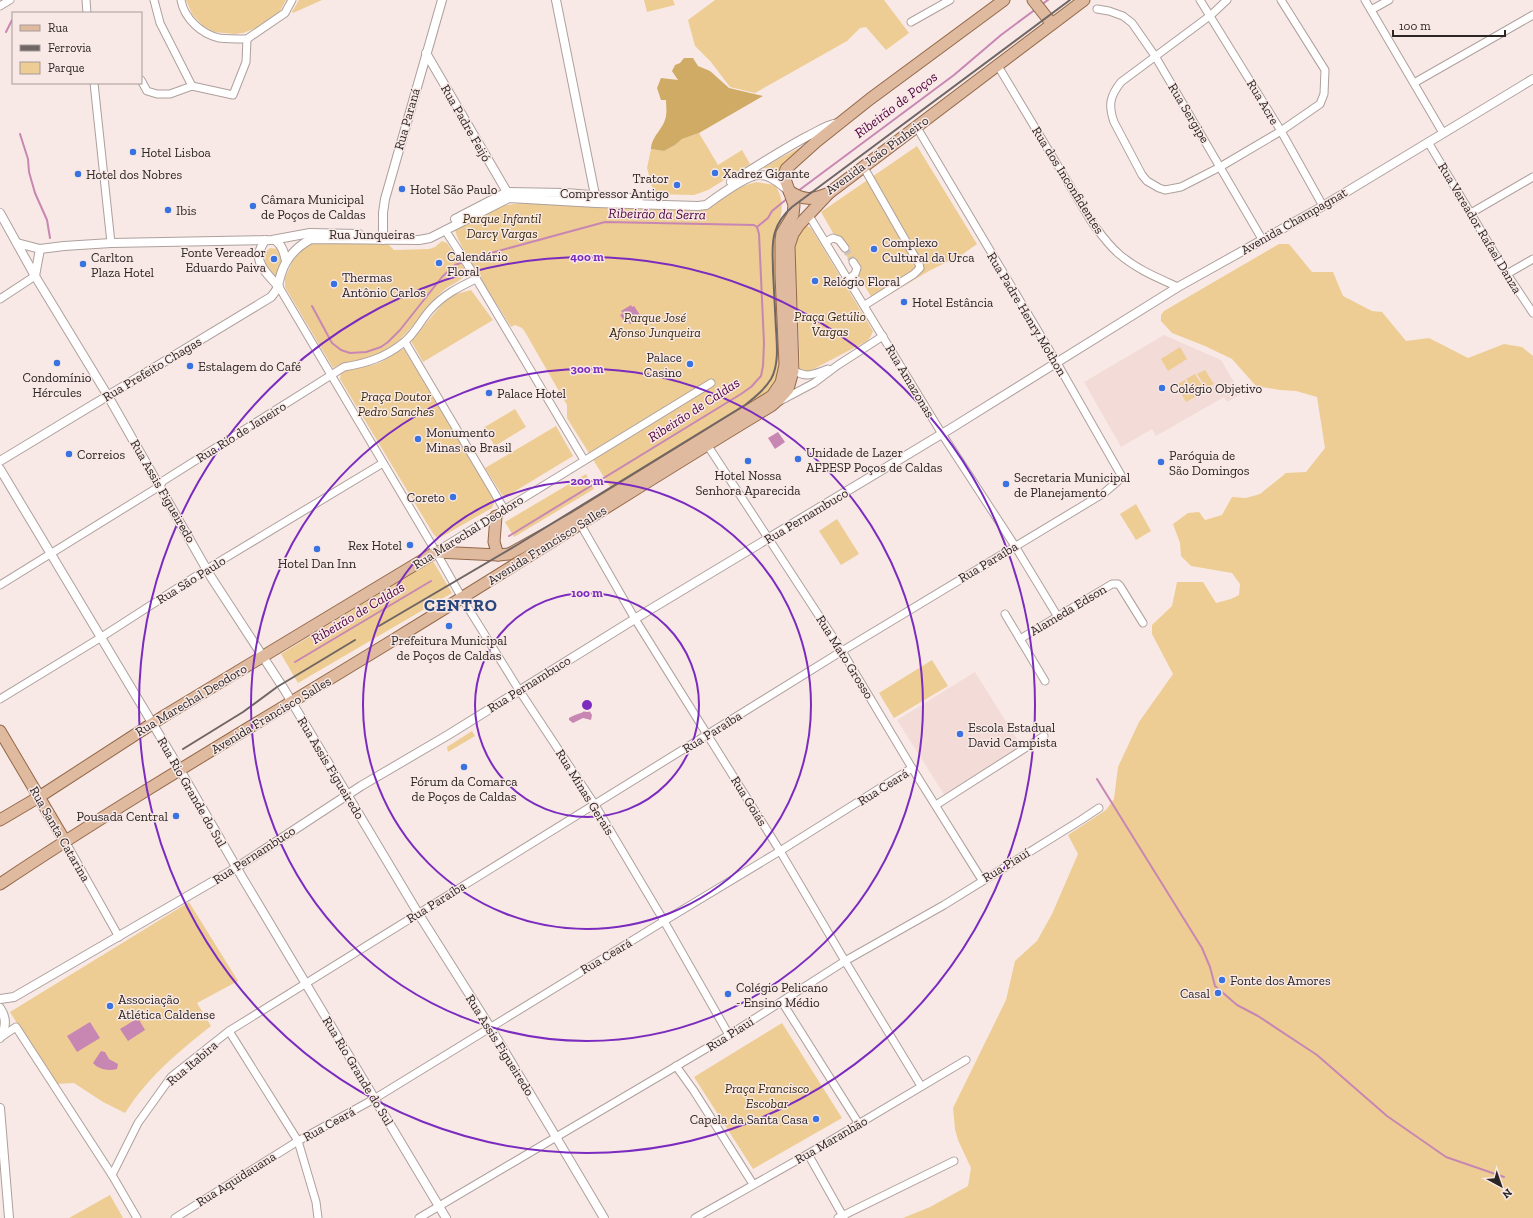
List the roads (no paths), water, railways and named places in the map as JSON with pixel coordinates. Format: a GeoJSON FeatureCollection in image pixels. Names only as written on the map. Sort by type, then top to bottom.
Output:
{"type":"FeatureCollection","features":[{"type":"Feature","properties":{"kind":"main road"},"geometry":{"type":"LineString","coordinates":[[789,191],[784,172],[788,166],[840,123],[1004,0]]}},
{"type":"Feature","properties":{"kind":"main road"},"geometry":{"type":"LineString","coordinates":[[1033,0],[1050,21]]}},
{"type":"Feature","properties":{"kind":"main road","name":"Avenida João Pinheiro"},"geometry":{"type":"LineString","coordinates":[[789,191],[805,198],[813,198],[829,192],[998,66],[1050,21],[1084,0]]}},
{"type":"Feature","properties":{"kind":"main road","name":"Avenida Francisco Salles"},"geometry":{"type":"LineString","coordinates":[[0,884],[65,841],[462,598],[578,520],[705,441],[772,396],[789,368],[780,269],[782,233],[793,214],[794,205],[789,191]]}},
{"type":"Feature","properties":{"kind":"main road","name":"Avenida Francisco Salles"},"geometry":{"type":"LineString","coordinates":[[705,441],[771,406],[780,399],[788,389],[790,246],[793,234],[799,225],[829,192]]}},
{"type":"Feature","properties":{"kind":"main road"},"geometry":{"type":"LineString","coordinates":[[498,555],[494,542],[500,512]]}},
{"type":"Feature","properties":{"kind":"main road","name":"Avenida Francisco Salles"},"geometry":{"type":"LineString","coordinates":[[436,552],[498,555],[509,554],[578,520]]}},
{"type":"Feature","properties":{"kind":"main road","name":"Rua Marechal Deodoro"},"geometry":{"type":"LineString","coordinates":[[0,820],[39,797],[152,724],[436,552]]}},
{"type":"Feature","properties":{"kind":"main road","name":"Rua Santa Catarina"},"geometry":{"type":"LineString","coordinates":[[0,731],[65,841]]}},
{"type":"Feature","properties":{"kind":"street"},"geometry":{"type":"LineString","coordinates":[[0,6],[10,0]]}},
{"type":"Feature","properties":{"kind":"street"},"geometry":{"type":"LineString","coordinates":[[86,0],[87,12]]}},
{"type":"Feature","properties":{"kind":"street"},"geometry":{"type":"LineString","coordinates":[[154,0],[160,23],[192,86]]}},
{"type":"Feature","properties":{"kind":"street"},"geometry":{"type":"LineString","coordinates":[[181,0],[182,8],[189,19],[200,29],[218,38],[247,38],[284,13],[292,0]]}},
{"type":"Feature","properties":{"kind":"street","name":"Rua Paraná"},"geometry":{"type":"LineString","coordinates":[[383,237],[383,213],[385,199],[442,0]]}},
{"type":"Feature","properties":{"kind":"street"},"geometry":{"type":"LineString","coordinates":[[556,0],[596,200]]}},
{"type":"Feature","properties":{"kind":"street"},"geometry":{"type":"LineString","coordinates":[[911,22],[950,0]]}},
{"type":"Feature","properties":{"kind":"street","name":"Rua Acre"},"geometry":{"type":"LineString","coordinates":[[1200,0],[1211,15],[1281,132],[1322,206]]}},
{"type":"Feature","properties":{"kind":"street"},"geometry":{"type":"LineString","coordinates":[[1227,0],[1211,15],[1121,82],[1114,91],[1111,101],[1111,113],[1114,122],[1142,175],[1154,186],[1165,190],[1181,187],[1220,167],[1281,132],[1320,104],[1326,84],[1325,70],[1281,0]]}},
{"type":"Feature","properties":{"kind":"street"},"geometry":{"type":"LineString","coordinates":[[1365,0],[1443,133]]}},
{"type":"Feature","properties":{"kind":"street"},"geometry":{"type":"LineString","coordinates":[[1371,10],[1389,0]]}},
{"type":"Feature","properties":{"kind":"street","name":"Rua Sergipe"},"geometry":{"type":"LineString","coordinates":[[1097,9],[1123,16],[1132,24],[1155,56],[1262,239]]}},
{"type":"Feature","properties":{"kind":"street"},"geometry":{"type":"LineString","coordinates":[[1414,83],[1533,15]]}},
{"type":"Feature","properties":{"kind":"street"},"geometry":{"type":"LineString","coordinates":[[142,82],[147,91],[158,94],[170,94],[192,86],[233,95],[246,62],[247,38]]}},
{"type":"Feature","properties":{"kind":"street","name":"Rua Padre Feijó"},"geometry":{"type":"LineString","coordinates":[[426,53],[507,192]]}},
{"type":"Feature","properties":{"kind":"street","name":"Rua dos Inconfidentes"},"geometry":{"type":"LineString","coordinates":[[998,66],[1091,221],[1106,241],[1119,254],[1138,268],[1178,287]]}},
{"type":"Feature","properties":{"kind":"street","name":"Avenida Champagnat"},"geometry":{"type":"LineString","coordinates":[[1057,363],[1178,287],[1322,206],[1533,79]]}},
{"type":"Feature","properties":{"kind":"street"},"geometry":{"type":"LineString","coordinates":[[94,84],[111,243]]}},
{"type":"Feature","properties":{"kind":"street","name":"Rua Junqueiras"},"geometry":{"type":"LineString","coordinates":[[17,243],[40,249],[111,243],[275,240],[310,233],[419,240],[430,238],[509,198],[704,200],[781,151],[828,126],[840,123]]}},
{"type":"Feature","properties":{"kind":"street","name":"Rua Padre Henry Mothon"},"geometry":{"type":"LineString","coordinates":[[916,126],[1057,363],[1121,475],[1118,481]]}},
{"type":"Feature","properties":{"kind":"street","name":"Rua Vereador Rafael Danza"},"geometry":{"type":"LineString","coordinates":[[1428,142],[1507,274],[1533,313]]}},
{"type":"Feature","properties":{"kind":"street"},"geometry":{"type":"LineString","coordinates":[[863,166],[920,268],[914,274],[865,305]]}},
{"type":"Feature","properties":{"kind":"street","name":"Rua Junqueiras"},"geometry":{"type":"LineString","coordinates":[[286,261],[300,245],[310,239],[383,237],[428,233],[507,192],[566,193],[596,200],[698,206],[706,205],[748,179],[758,175],[770,178],[789,191]]}},
{"type":"Feature","properties":{"kind":"street"},"geometry":{"type":"LineString","coordinates":[[1471,213],[1533,177]]}},
{"type":"Feature","properties":{"kind":"street","name":"Rua Assis Figueiredo"},"geometry":{"type":"LineString","coordinates":[[0,213],[35,276],[108,396],[207,569],[284,689],[418,913],[490,1027],[604,1218]]}},
{"type":"Feature","properties":{"kind":"street","name":"Rua Amazonas"},"geometry":{"type":"LineString","coordinates":[[808,214],[865,305],[942,434],[1015,546],[1058,617]]}},
{"type":"Feature","properties":{"kind":"street"},"geometry":{"type":"LineString","coordinates":[[445,230],[471,270],[584,460]]}},
{"type":"Feature","properties":{"kind":"street"},"geometry":{"type":"LineString","coordinates":[[825,242],[833,238],[838,240],[845,248]]}},
{"type":"Feature","properties":{"kind":"street"},"geometry":{"type":"LineString","coordinates":[[265,240],[259,255],[264,269],[279,287],[436,552]]}},
{"type":"Feature","properties":{"kind":"street"},"geometry":{"type":"LineString","coordinates":[[275,240],[280,244],[286,261],[279,287]]}},
{"type":"Feature","properties":{"kind":"street"},"geometry":{"type":"LineString","coordinates":[[0,299],[35,276],[40,249]]}},
{"type":"Feature","properties":{"kind":"street"},"geometry":{"type":"LineString","coordinates":[[1507,274],[1533,259]]}},
{"type":"Feature","properties":{"kind":"street"},"geometry":{"type":"LineString","coordinates":[[849,279],[856,272],[857,268],[853,262]]}},
{"type":"Feature","properties":{"kind":"street","name":"Rua Rio de Janeiro"},"geometry":{"type":"LineString","coordinates":[[0,585],[160,486],[163,481],[344,367],[377,360],[405,342],[431,309],[442,298],[453,290],[476,279]]}},
{"type":"Feature","properties":{"kind":"street","name":"Rua Prefeito Chagas"},"geometry":{"type":"LineString","coordinates":[[0,461],[271,297],[279,287]]}},
{"type":"Feature","properties":{"kind":"street"},"geometry":{"type":"LineString","coordinates":[[771,406],[814,383],[838,365],[883,336]]}},
{"type":"Feature","properties":{"kind":"street"},"geometry":{"type":"LineString","coordinates":[[405,342],[500,512]]}},
{"type":"Feature","properties":{"kind":"street","name":"Rua Pernambuco"},"geometry":{"type":"LineString","coordinates":[[0,999],[14,997],[236,868],[348,795],[1057,363]]}},
{"type":"Feature","properties":{"kind":"street"},"geometry":{"type":"LineString","coordinates":[[789,368],[803,376],[811,376],[838,365]]}},
{"type":"Feature","properties":{"kind":"street","name":"Rua Marechal Deodoro"},"geometry":{"type":"LineString","coordinates":[[436,552],[711,382]]}},
{"type":"Feature","properties":{"kind":"street","name":"Rua Mato Grosso"},"geometry":{"type":"LineString","coordinates":[[705,441],[842,651],[912,768],[982,880]]}},
{"type":"Feature","properties":{"kind":"street","name":"Rua São Paulo"},"geometry":{"type":"LineString","coordinates":[[0,698],[100,638],[207,569],[383,463]]}},
{"type":"Feature","properties":{"kind":"street","name":"Rua Rio Grande do Sul"},"geometry":{"type":"LineString","coordinates":[[0,469],[180,770],[236,868],[446,1218]]}},
{"type":"Feature","properties":{"kind":"street","name":"Rua Paraíba"},"geometry":{"type":"LineString","coordinates":[[306,983],[842,651],[1104,493],[1118,481]]}},
{"type":"Feature","properties":{"kind":"street","name":"Rua Goiás"},"geometry":{"type":"LineString","coordinates":[[578,520],[635,619],[780,851],[921,1086]]}},
{"type":"Feature","properties":{"kind":"street","name":"Rua Minas Gerais"},"geometry":{"type":"LineString","coordinates":[[436,552],[462,598],[519,690],[595,805],[664,921],[729,1035]]}},
{"type":"Feature","properties":{"kind":"street","name":"Alameda Edson"},"geometry":{"type":"LineString","coordinates":[[1020,639],[1112,584],[1118,584],[1143,623]]}},
{"type":"Feature","properties":{"kind":"street"},"geometry":{"type":"LineString","coordinates":[[1005,614],[1045,681]]}},
{"type":"Feature","properties":{"kind":"street"},"geometry":{"type":"LineString","coordinates":[[936,805],[1044,736]]}},
{"type":"Feature","properties":{"kind":"street","name":"Rua Ceará"},"geometry":{"type":"LineString","coordinates":[[298,1141],[374,1099],[780,851],[912,768]]}},
{"type":"Feature","properties":{"kind":"street","name":"Rua Piauí"},"geometry":{"type":"LineString","coordinates":[[419,1218],[729,1035],[845,961],[944,905],[1099,808]]}},
{"type":"Feature","properties":{"kind":"street","name":"Rua Santa Catarina"},"geometry":{"type":"LineString","coordinates":[[65,841],[119,937]]}},
{"type":"Feature","properties":{"kind":"street","name":"Rua Itabira"},"geometry":{"type":"LineString","coordinates":[[112,1175],[138,1123],[171,1077],[229,1031],[306,983]]}},
{"type":"Feature","properties":{"kind":"street"},"geometry":{"type":"LineString","coordinates":[[782,1002],[859,1124]]}},
{"type":"Feature","properties":{"kind":"street"},"geometry":{"type":"LineString","coordinates":[[0,1008],[5,1024],[0,1037]]}},
{"type":"Feature","properties":{"kind":"street"},"geometry":{"type":"LineString","coordinates":[[0,1037],[16,1027],[112,1175],[137,1218]]}},
{"type":"Feature","properties":{"kind":"street"},"geometry":{"type":"LineString","coordinates":[[229,1031],[298,1141],[316,1202],[318,1218]]}},
{"type":"Feature","properties":{"kind":"street","name":"Rua Maranhão"},"geometry":{"type":"LineString","coordinates":[[695,1218],[808,1154],[966,1060]]}},
{"type":"Feature","properties":{"kind":"street"},"geometry":{"type":"LineString","coordinates":[[676,1066],[694,1091],[753,1184]]}},
{"type":"Feature","properties":{"kind":"street"},"geometry":{"type":"LineString","coordinates":[[0,1108],[9,1218]]}},
{"type":"Feature","properties":{"kind":"street","name":"Rua Aquidauana"},"geometry":{"type":"LineString","coordinates":[[175,1218],[298,1141]]}},
{"type":"Feature","properties":{"kind":"street"},"geometry":{"type":"LineString","coordinates":[[808,1154],[841,1217],[954,1161]]}},
{"type":"Feature","properties":{"kind":"waterway","name":"Ribeirão de Poços"},"geometry":{"type":"LineString","coordinates":[[1041,5],[1048,0]]}},
{"type":"Feature","properties":{"kind":"waterway","name":"Ribeirão de Poços"},"geometry":{"type":"LineString","coordinates":[[798,191],[954,75],[1001,35],[1036,9]]}},
{"type":"Feature","properties":{"kind":"waterway"},"geometry":{"type":"LineString","coordinates":[[6,32],[12,20]]}},
{"type":"Feature","properties":{"kind":"waterway"},"geometry":{"type":"LineString","coordinates":[[20,134],[28,159],[29,172],[35,193],[47,220],[50,238]]}},
{"type":"Feature","properties":{"kind":"waterway","name":"Ribeirão de Poços"},"geometry":{"type":"LineString","coordinates":[[757,227],[768,218],[772,211],[788,198]]}},
{"type":"Feature","properties":{"kind":"waterway","name":"Ribeirão da Serra"},"geometry":{"type":"LineString","coordinates":[[312,306],[332,343],[341,350],[350,353],[366,352],[381,347],[388,342],[400,330],[442,277],[455,265],[480,256],[605,222],[754,225],[757,227]]}},
{"type":"Feature","properties":{"kind":"waterway","name":"Ribeirão de Caldas"},"geometry":{"type":"LineString","coordinates":[[509,536],[741,394],[751,387],[761,376],[764,343],[759,234],[757,227]]}},
{"type":"Feature","properties":{"kind":"waterway","name":"Ribeirão de Caldas"},"geometry":{"type":"LineString","coordinates":[[295,662],[431,581]]}},
{"type":"Feature","properties":{"kind":"waterway"},"geometry":{"type":"LineString","coordinates":[[1097,779],[1202,948],[1210,967],[1215,986],[1237,1005],[1258,1016],[1317,1055],[1387,1116],[1446,1157],[1504,1177]]}},
{"type":"Feature","properties":{"kind":"tunnel"},"geometry":{"type":"LineString","coordinates":[[845,248],[853,262]]}},
{"type":"Feature","properties":{"kind":"railway"},"geometry":{"type":"LineString","coordinates":[[379,626],[517,545],[745,405],[759,393],[774,373],[777,355],[773,246],[776,228],[784,215],[792,207],[1070,0]]}},
{"type":"Feature","properties":{"kind":"railway"},"geometry":{"type":"LineString","coordinates":[[183,749],[243,712],[277,687],[355,640]]}},
{"type":"Feature","properties":{"kind":"place","name":"Hotel Lisboa"},"geometry":{"type":"Point","coordinates":[133,152]}},
{"type":"Feature","properties":{"kind":"place","name":"Xadrez Gigante"},"geometry":{"type":"Point","coordinates":[715,173]}},
{"type":"Feature","properties":{"kind":"place","name":"Hotel dos Nobres"},"geometry":{"type":"Point","coordinates":[78,174]}},
{"type":"Feature","properties":{"kind":"place","name":"Trator Compressor Antigo"},"geometry":{"type":"Point","coordinates":[677,185]}},
{"type":"Feature","properties":{"kind":"place","name":"Hotel São Paulo"},"geometry":{"type":"Point","coordinates":[402,189]}},
{"type":"Feature","properties":{"kind":"place","name":"Câmara Municipal de Poços de Caldas"},"geometry":{"type":"Point","coordinates":[253,206]}},
{"type":"Feature","properties":{"kind":"place","name":"Ibis"},"geometry":{"type":"Point","coordinates":[168,210]}},
{"type":"Feature","properties":{"kind":"place","name":"Complexo Cultural da Urca"},"geometry":{"type":"Point","coordinates":[874,249]}},
{"type":"Feature","properties":{"kind":"place","name":"Fonte Vereador Eduardo Paiva"},"geometry":{"type":"Point","coordinates":[274,259]}},
{"type":"Feature","properties":{"kind":"place","name":"Calendário Floral"},"geometry":{"type":"Point","coordinates":[439,263]}},
{"type":"Feature","properties":{"kind":"place","name":"Carlton Plaza Hotel"},"geometry":{"type":"Point","coordinates":[83,264]}},
{"type":"Feature","properties":{"kind":"place","name":"Relógio Floral"},"geometry":{"type":"Point","coordinates":[815,281]}},
{"type":"Feature","properties":{"kind":"place","name":"Thermas Antônio Carlos"},"geometry":{"type":"Point","coordinates":[334,284]}},
{"type":"Feature","properties":{"kind":"place","name":"Hotel Estância"},"geometry":{"type":"Point","coordinates":[904,302]}},
{"type":"Feature","properties":{"kind":"place","name":"Condomínio Hércules"},"geometry":{"type":"Point","coordinates":[57,363]}},
{"type":"Feature","properties":{"kind":"place","name":"Palace Casino"},"geometry":{"type":"Point","coordinates":[690,364]}},
{"type":"Feature","properties":{"kind":"place","name":"Estalagem do Café"},"geometry":{"type":"Point","coordinates":[190,366]}},
{"type":"Feature","properties":{"kind":"place","name":"Colégio Objetivo"},"geometry":{"type":"Point","coordinates":[1162,388]}},
{"type":"Feature","properties":{"kind":"place","name":"Palace Hotel"},"geometry":{"type":"Point","coordinates":[489,393]}},
{"type":"Feature","properties":{"kind":"place","name":"Monumento Minas ao Brasil"},"geometry":{"type":"Point","coordinates":[418,439]}},
{"type":"Feature","properties":{"kind":"place","name":"Correios"},"geometry":{"type":"Point","coordinates":[69,454]}},
{"type":"Feature","properties":{"kind":"place","name":"Unidade de Lazer AFPESP Poços de Caldas"},"geometry":{"type":"Point","coordinates":[798,459]}},
{"type":"Feature","properties":{"kind":"place","name":"Hotel Nossa Senhora Aparecida"},"geometry":{"type":"Point","coordinates":[748,461]}},
{"type":"Feature","properties":{"kind":"place","name":"Paróquia de São Domingos"},"geometry":{"type":"Point","coordinates":[1161,462]}},
{"type":"Feature","properties":{"kind":"place","name":"Secretaria Municipal de Planejamento"},"geometry":{"type":"Point","coordinates":[1006,484]}},
{"type":"Feature","properties":{"kind":"place","name":"Coreto"},"geometry":{"type":"Point","coordinates":[453,497]}},
{"type":"Feature","properties":{"kind":"place","name":"Rex Hotel"},"geometry":{"type":"Point","coordinates":[410,545]}},
{"type":"Feature","properties":{"kind":"place","name":"Hotel Dan Inn"},"geometry":{"type":"Point","coordinates":[317,549]}},
{"type":"Feature","properties":{"kind":"place","name":"Prefeitura Municipal de Poços de Caldas"},"geometry":{"type":"Point","coordinates":[449,626]}},
{"type":"Feature","properties":{"kind":"place","name":"Escola Estadual David Campista"},"geometry":{"type":"Point","coordinates":[960,734]}},
{"type":"Feature","properties":{"kind":"place","name":"Fórum da Comarca de Poços de Caldas"},"geometry":{"type":"Point","coordinates":[464,767]}},
{"type":"Feature","properties":{"kind":"place","name":"Pousada Central"},"geometry":{"type":"Point","coordinates":[176,816]}},
{"type":"Feature","properties":{"kind":"place","name":"Fonte dos Amores"},"geometry":{"type":"Point","coordinates":[1222,980]}},
{"type":"Feature","properties":{"kind":"place","name":"Casal"},"geometry":{"type":"Point","coordinates":[1218,993]}},
{"type":"Feature","properties":{"kind":"place","name":"Colégio Pelicano - Ensino Médio"},"geometry":{"type":"Point","coordinates":[728,994]}},
{"type":"Feature","properties":{"kind":"place","name":"Associação Atlética Caldense"},"geometry":{"type":"Point","coordinates":[110,1006]}},
{"type":"Feature","properties":{"kind":"place","name":"Capela da Santa Casa"},"geometry":{"type":"Point","coordinates":[816,1119]}},
{"type":"Feature","properties":{"kind":"district","name":"CENTRO"},"geometry":{"type":"Point","coordinates":[461,605]}},
{"type":"Feature","properties":{"kind":"park label","name":"Parque Infantil Darcy Vargas"},"geometry":{"type":"Point","coordinates":[502,226]}},
{"type":"Feature","properties":{"kind":"park label","name":"Parque José Afonso Junqueira"},"geometry":{"type":"Point","coordinates":[655,324]}},
{"type":"Feature","properties":{"kind":"park label","name":"Praça Getúlio Vargas"},"geometry":{"type":"Point","coordinates":[830,324]}},
{"type":"Feature","properties":{"kind":"park label","name":"Praça Doutor Pedro Sanches"},"geometry":{"type":"Point","coordinates":[396,404]}},
{"type":"Feature","properties":{"kind":"park label","name":"Praça Francisco Escobar"},"geometry":{"type":"Point","coordinates":[767,1096]}}]}
